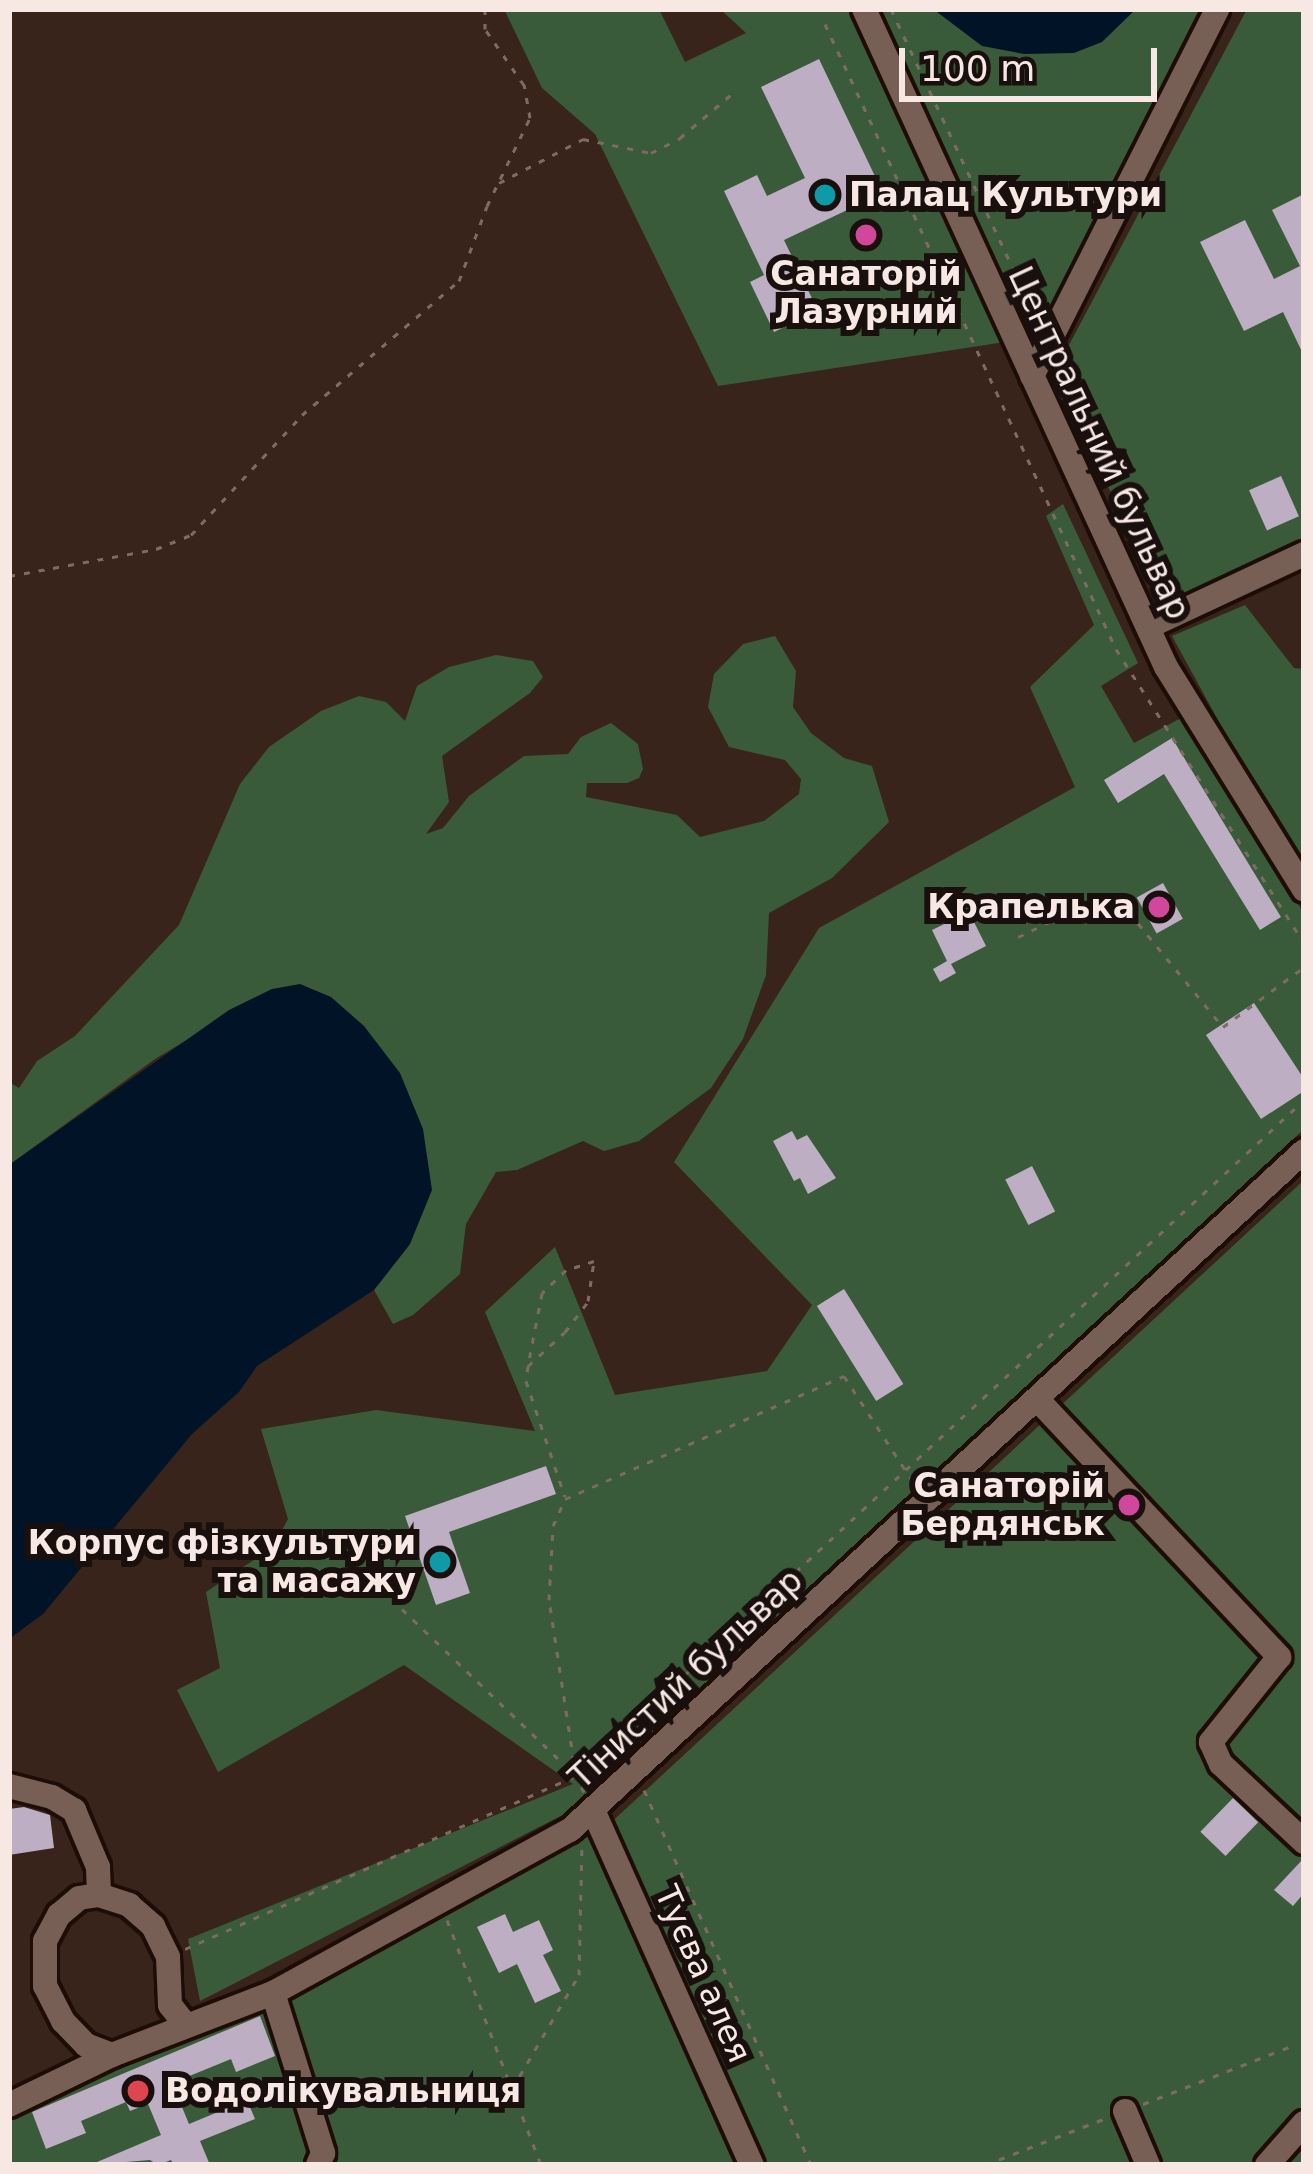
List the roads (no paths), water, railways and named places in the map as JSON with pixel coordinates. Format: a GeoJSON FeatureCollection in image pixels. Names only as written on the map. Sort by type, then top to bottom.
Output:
{"type":"FeatureCollection","features":[{"type":"Feature","properties":{"kind":"street","name":"Центральний бульвар"},"geometry":{"type":"LineString","coordinates":[[864,9],[1166,667],[1304,890]]}},
{"type":"Feature","properties":{"kind":"street"},"geometry":{"type":"LineString","coordinates":[[1031,376],[1217,9]]}},
{"type":"Feature","properties":{"kind":"street"},"geometry":{"type":"LineString","coordinates":[[1148,627],[1304,554]]}},
{"type":"Feature","properties":{"kind":"street","name":"Тінистий бульвар"},"geometry":{"type":"LineString","coordinates":[[9,2105],[185,2024],[273,1993],[588,1815],[1304,1150]]}},
{"type":"Feature","properties":{"kind":"street"},"geometry":{"type":"LineString","coordinates":[[1037,1399],[1279,1657],[1211,1742],[1221,1764],[1304,1843]]}},
{"type":"Feature","properties":{"kind":"street"},"geometry":{"type":"LineString","coordinates":[[9,1786],[52,1797],[74,1810],[98,1867],[99,1895]]}},
{"type":"Feature","properties":{"kind":"street","name":"Туєва алея"},"geometry":{"type":"LineString","coordinates":[[588,1815],[752,2165]]}},
{"type":"Feature","properties":{"kind":"street"},"geometry":{"type":"LineString","coordinates":[[112,2055],[86,2045],[63,2021],[45,1986],[45,1941],[58,1915],[79,1898],[99,1895],[129,1905],[153,1925],[167,1957],[170,2005],[185,2024]]}},
{"type":"Feature","properties":{"kind":"street"},"geometry":{"type":"LineString","coordinates":[[273,1993],[323,2153],[318,2165]]}},
{"type":"Feature","properties":{"kind":"street"},"geometry":{"type":"LineString","coordinates":[[1125,2110],[1148,2165]]}},
{"type":"Feature","properties":{"kind":"street"},"geometry":{"type":"LineString","coordinates":[[1267,2165],[1304,2122]]}},
{"type":"Feature","properties":{"kind":"water"},"geometry":{"type":"Polygon","coordinates":[[[933,9],[1136,9],[1102,42],[1074,53],[1024,54],[982,46],[933,9]]]}},
{"type":"Feature","properties":{"kind":"water"},"geometry":{"type":"Polygon","coordinates":[[[300,984],[331,997],[364,1026],[400,1073],[423,1129],[432,1190],[410,1244],[374,1290],[257,1366],[239,1392],[192,1434],[43,1614],[9,1639],[9,1165],[229,1010],[272,989],[300,984]]]}},
{"type":"Feature","properties":{"kind":"place","name":"Палац Культури"},"geometry":{"type":"Point","coordinates":[825,195]}},
{"type":"Feature","properties":{"kind":"place","name":"Санаторій Лазурний"},"geometry":{"type":"Point","coordinates":[866,235]}},
{"type":"Feature","properties":{"kind":"place","name":"Крапелька"},"geometry":{"type":"Point","coordinates":[1159,907]}},
{"type":"Feature","properties":{"kind":"place","name":"Санаторій Бердянськ"},"geometry":{"type":"Point","coordinates":[1129,1505]}},
{"type":"Feature","properties":{"kind":"place","name":"Корпус фізкультури та масажу"},"geometry":{"type":"Point","coordinates":[440,1562]}},
{"type":"Feature","properties":{"kind":"place","name":"Водолікувальниця"},"geometry":{"type":"Point","coordinates":[138,2091]}}]}
